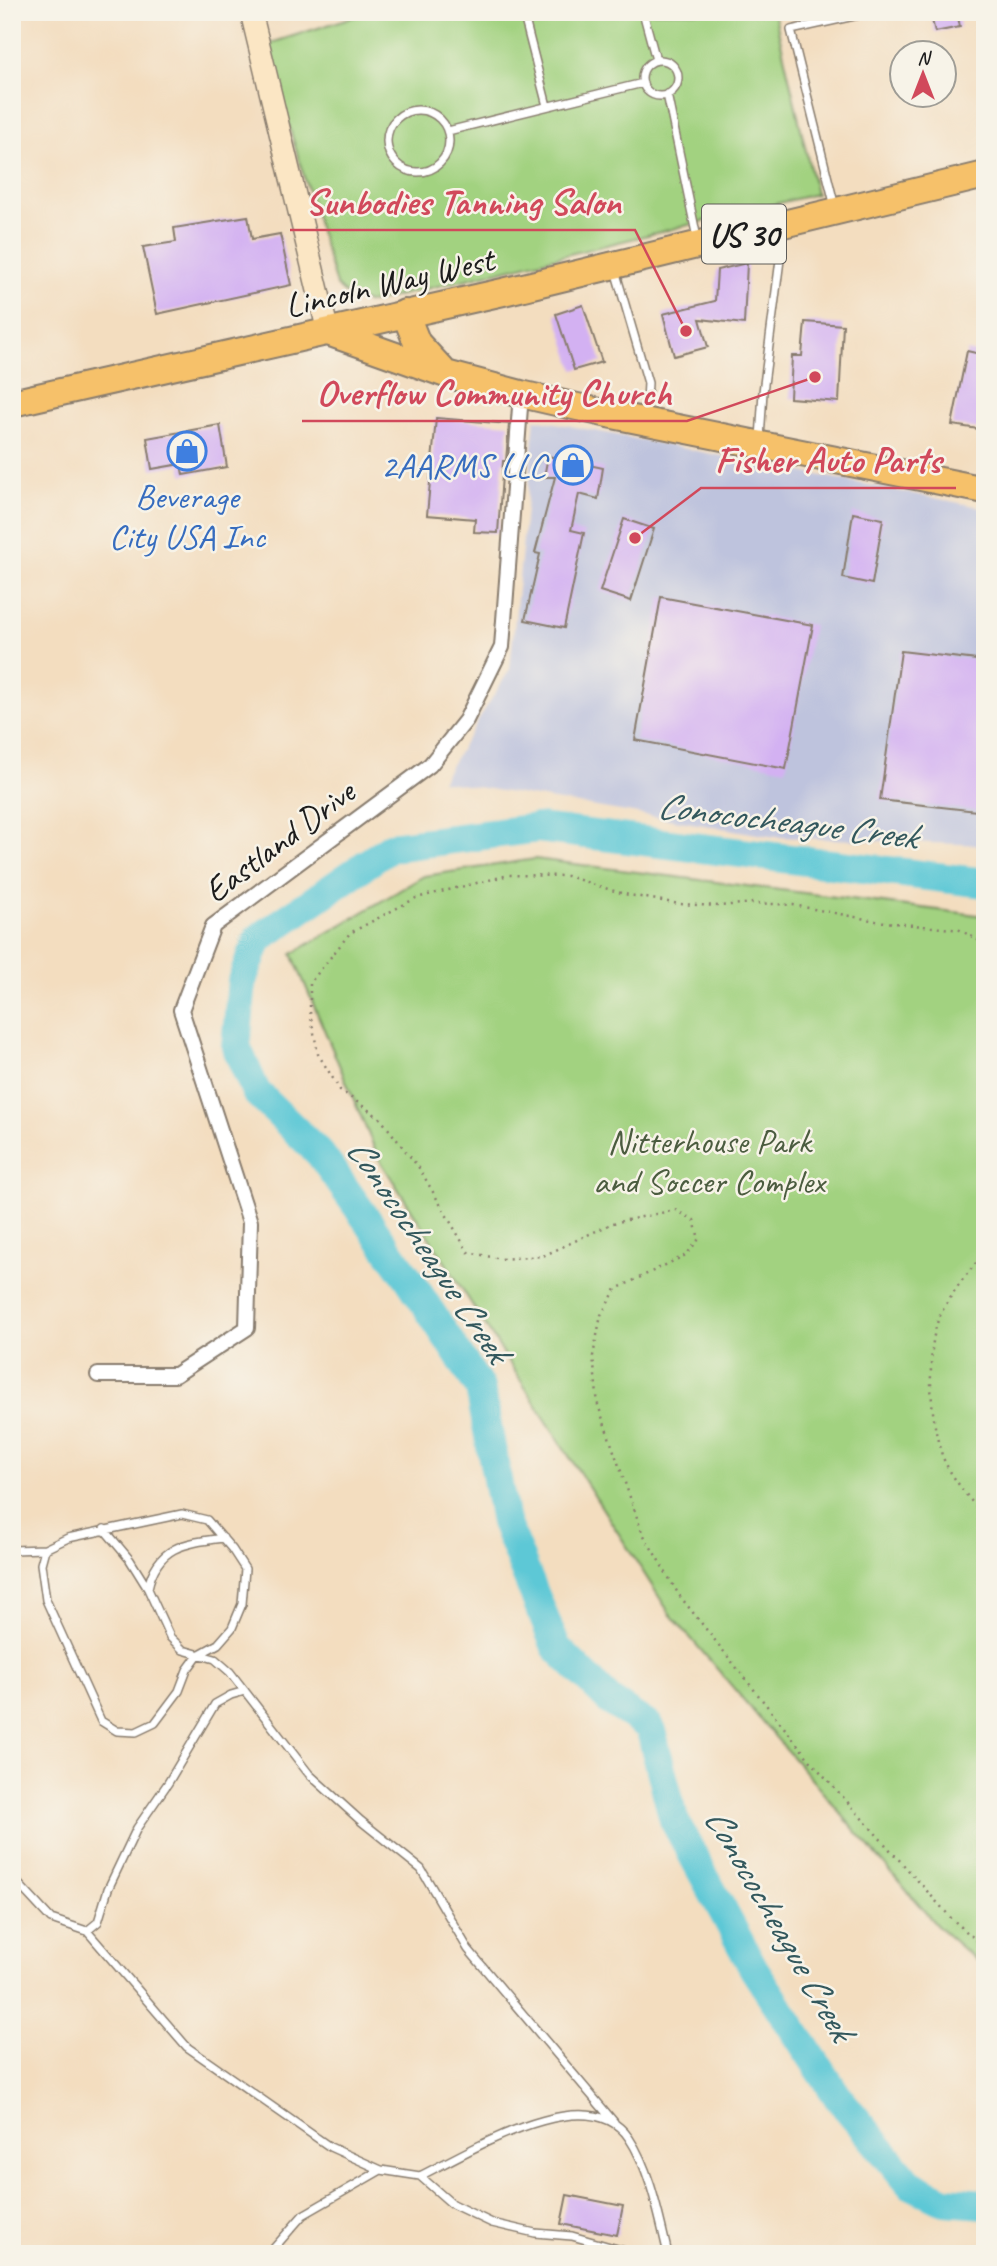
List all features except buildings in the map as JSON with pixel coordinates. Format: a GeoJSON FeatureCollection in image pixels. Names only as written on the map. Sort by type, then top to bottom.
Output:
{"type":"FeatureCollection","features":[{"type":"Feature","properties":{"kind":"highway","name":"Lincoln Way West"},"geometry":{"type":"LineString","coordinates":[[12,403],[699,246],[985,175]]}},
{"type":"Feature","properties":{"kind":"highway"},"geometry":{"type":"LineString","coordinates":[[405,313],[417,343],[446,374]]}},
{"type":"Feature","properties":{"kind":"highway"},"geometry":{"type":"LineString","coordinates":[[327,332],[446,374],[520,394],[760,446],[985,490]]}},
{"type":"Feature","properties":{"kind":"street"},"geometry":{"type":"LineString","coordinates":[[251,12],[327,332]]}},
{"type":"Feature","properties":{"kind":"street","name":"Eastland Drive"},"geometry":{"type":"LineString","coordinates":[[98,1375],[175,1375],[247,1328],[250,1222],[181,1010],[213,926],[430,765],[466,720],[502,647],[520,394]]}},
{"type":"Feature","properties":{"kind":"lane"},"geometry":{"type":"LineString","coordinates":[[523,12],[547,107]]}},
{"type":"Feature","properties":{"kind":"lane"},"geometry":{"type":"LineString","coordinates":[[643,12],[656,61]]}},
{"type":"Feature","properties":{"kind":"lane"},"geometry":{"type":"LineString","coordinates":[[836,211],[791,30],[872,12]]}},
{"type":"Feature","properties":{"kind":"lane"},"geometry":{"type":"LineString","coordinates":[[656,61],[668,62],[676,70],[676,87],[667,94],[655,94],[643,83],[644,71],[656,61]]}},
{"type":"Feature","properties":{"kind":"lane"},"geometry":{"type":"LineString","coordinates":[[447,131],[643,83]]}},
{"type":"Feature","properties":{"kind":"lane"},"geometry":{"type":"LineString","coordinates":[[667,94],[699,246]]}},
{"type":"Feature","properties":{"kind":"lane"},"geometry":{"type":"LineString","coordinates":[[426,111],[435,115],[447,131],[449,141],[443,160],[426,171],[405,170],[397,164],[387,146],[391,126],[405,112],[426,111]]}},
{"type":"Feature","properties":{"kind":"lane"},"geometry":{"type":"LineString","coordinates":[[760,446],[763,392],[781,251],[781,224]]}},
{"type":"Feature","properties":{"kind":"lane"},"geometry":{"type":"LineString","coordinates":[[613,266],[648,383],[646,422]]}},
{"type":"Feature","properties":{"kind":"lane"},"geometry":{"type":"LineString","coordinates":[[12,1550],[45,1549],[68,1538],[182,1514],[207,1520],[223,1538],[245,1569],[242,1604],[233,1628],[218,1644],[198,1655],[187,1670],[179,1691],[155,1723],[136,1732],[117,1731],[101,1721],[46,1600],[41,1564],[45,1549]]}},
{"type":"Feature","properties":{"kind":"lane"},"geometry":{"type":"LineString","coordinates":[[104,1529],[130,1560],[148,1589],[170,1637],[183,1650],[215,1659],[230,1672],[309,1774],[361,1821],[421,1868],[468,1949],[628,2136],[655,2202],[668,2254]]}},
{"type":"Feature","properties":{"kind":"lane"},"geometry":{"type":"LineString","coordinates":[[148,1589],[152,1569],[168,1553],[187,1543],[223,1538]]}},
{"type":"Feature","properties":{"kind":"lane"},"geometry":{"type":"LineString","coordinates":[[87,1931],[98,1922],[108,1889],[137,1828],[168,1783],[215,1704],[245,1691]]}},
{"type":"Feature","properties":{"kind":"lane"},"geometry":{"type":"LineString","coordinates":[[12,1877],[51,1919],[87,1931],[187,2048],[330,2147],[381,2170],[420,2176],[452,2204],[492,2223],[535,2233],[572,2236],[635,2254]]}},
{"type":"Feature","properties":{"kind":"lane"},"geometry":{"type":"LineString","coordinates":[[420,2176],[541,2120],[576,2114],[597,2115],[614,2122]]}},
{"type":"Feature","properties":{"kind":"lane"},"geometry":{"type":"LineString","coordinates":[[273,2254],[274,2248],[303,2215],[381,2170]]}},
{"type":"Feature","properties":{"kind":"path"},"geometry":{"type":"LineString","coordinates":[[985,944],[960,930],[876,921],[793,905],[754,902],[719,906],[679,904],[624,894],[567,876],[509,875],[416,898],[350,933],[310,983],[310,1012],[318,1054],[340,1090],[380,1118],[411,1158],[468,1252],[501,1259],[542,1256],[613,1223],[675,1210],[694,1220],[699,1239],[686,1255],[615,1289],[601,1315],[593,1356],[598,1405],[642,1532],[679,1595],[809,1759],[952,1919],[985,1948]]}},
{"type":"Feature","properties":{"kind":"path"},"geometry":{"type":"LineString","coordinates":[[985,1252],[954,1291],[938,1319],[931,1349],[930,1378],[935,1425],[945,1464],[985,1518]]}},
{"type":"Feature","properties":{"kind":"shaded area"},"geometry":{"type":"Polygon","coordinates":[[[535,419],[985,508],[985,845],[775,837],[441,781],[510,669],[535,419]]]}},
{"type":"Feature","properties":{"kind":"green space"},"geometry":{"type":"Polygon","coordinates":[[[368,12],[774,12],[816,194],[369,303],[349,297],[336,285],[265,45],[368,12]]]}},
{"type":"Feature","properties":{"kind":"green space","name":"Nitterhouse Park and Soccer Complex"},"geometry":{"type":"Polygon","coordinates":[[[535,859],[985,916],[985,1968],[937,1926],[670,1614],[379,1159],[292,954],[424,876],[535,859]]]}},
{"type":"Feature","properties":{"kind":"waterway","name":"Conococheague Creek"},"geometry":{"type":"LineString","coordinates":[[985,883],[538,828],[391,847],[258,939],[242,981],[236,1046],[256,1092],[320,1154],[409,1279],[480,1388],[505,1522],[556,1647],[610,1701],[650,1727],[674,1820],[754,1969],[838,2097],[910,2184],[945,2201],[985,2204]]}},
{"type":"Feature","properties":{"kind":"place","name":"Sunbodies Tanning Salon"},"geometry":{"type":"Point","coordinates":[686,331]}},
{"type":"Feature","properties":{"kind":"place","name":"Overflow Community Church"},"geometry":{"type":"Point","coordinates":[815,377]}},
{"type":"Feature","properties":{"kind":"place","name":"Beverage City USA Inc"},"geometry":{"type":"Point","coordinates":[187,451]}},
{"type":"Feature","properties":{"kind":"place","name":"2AARMS LLC"},"geometry":{"type":"Point","coordinates":[573,465]}},
{"type":"Feature","properties":{"kind":"place","name":"Fisher Auto Parts"},"geometry":{"type":"Point","coordinates":[635,538]}}]}
